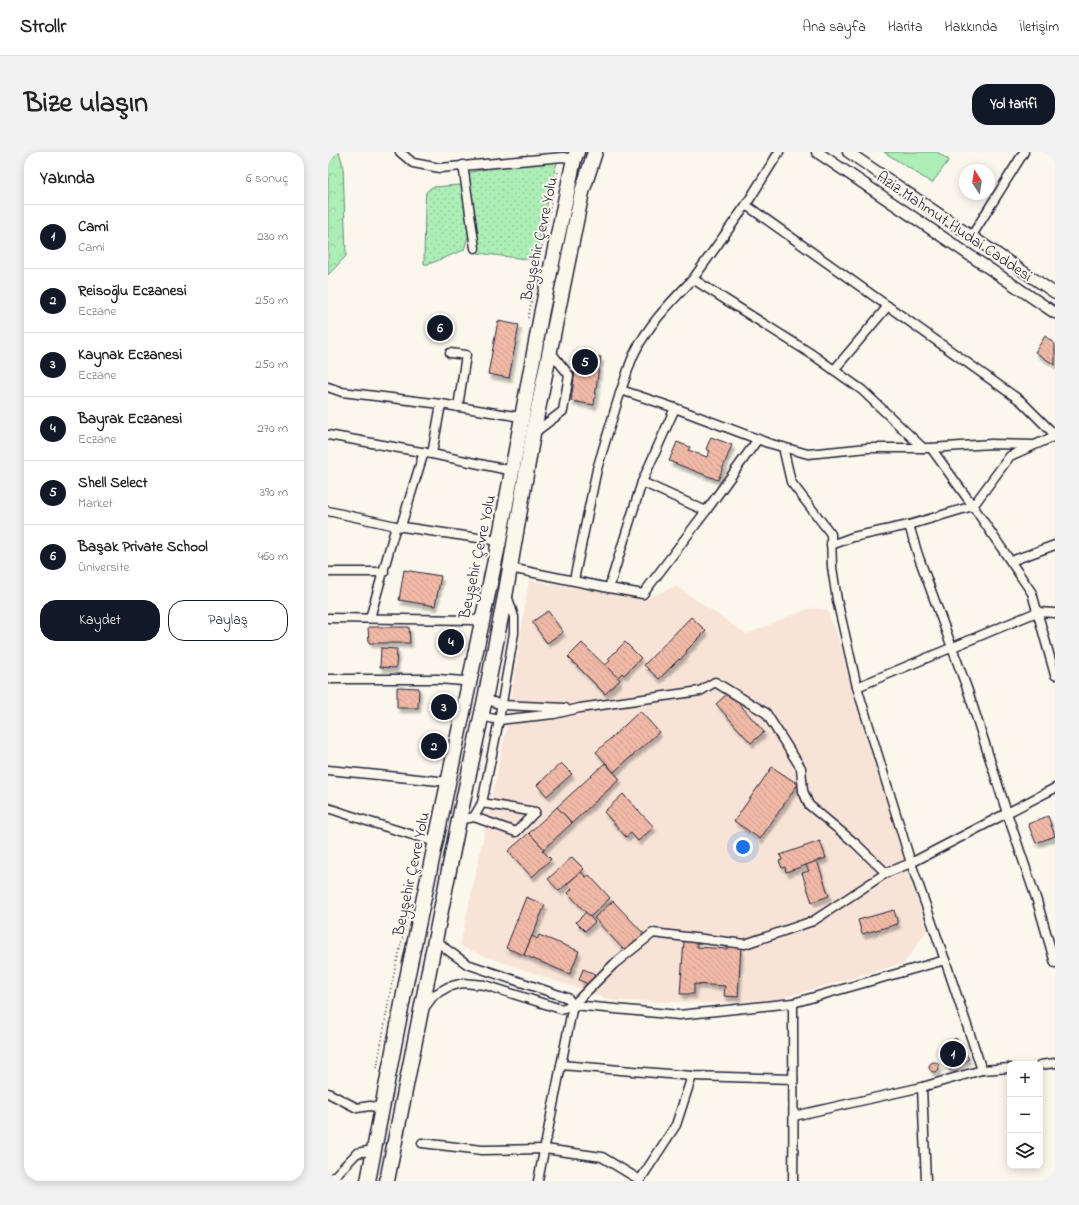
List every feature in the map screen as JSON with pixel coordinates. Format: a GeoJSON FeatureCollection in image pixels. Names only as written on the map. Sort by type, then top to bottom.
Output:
{"type":"FeatureCollection","features":[{"type":"Feature","properties":{"kind":"highway","name":"Beyşehir Çevre Yolu"},"geometry":{"type":"LineString","coordinates":[[387,1181],[459,820],[485,699],[506,591],[533,434],[582,192],[595,152]]}},
{"type":"Feature","properties":{"kind":"highway","name":"Beyşehir Çevre Yolu"},"geometry":{"type":"LineString","coordinates":[[368,1181],[407,978],[499,541],[513,471],[521,417],[575,155]]}},
{"type":"Feature","properties":{"kind":"street"},"geometry":{"type":"LineString","coordinates":[[400,152],[413,163],[440,168],[575,155]]}},
{"type":"Feature","properties":{"kind":"street"},"geometry":{"type":"LineString","coordinates":[[574,580],[597,469],[634,353],[650,328],[693,279],[746,205],[779,152]]}},
{"type":"Feature","properties":{"kind":"street","name":"Aziz Mahmut Hudai Caddesi"},"geometry":{"type":"LineString","coordinates":[[817,152],[1055,313]]}},
{"type":"Feature","properties":{"kind":"street","name":"Aziz Mahmut Hudai Caddesi"},"geometry":{"type":"LineString","coordinates":[[848,152],[1055,293]]}},
{"type":"Feature","properties":{"kind":"street"},"geometry":{"type":"LineString","coordinates":[[972,237],[1024,152]]}},
{"type":"Feature","properties":{"kind":"street"},"geometry":{"type":"LineString","coordinates":[[463,165],[475,248]]}},
{"type":"Feature","properties":{"kind":"street"},"geometry":{"type":"LineString","coordinates":[[746,205],[1021,401],[1055,436],[1010,456],[973,506],[909,526],[853,537],[831,545]]}},
{"type":"Feature","properties":{"kind":"street"},"geometry":{"type":"LineString","coordinates":[[693,279],[834,370],[862,390],[927,448],[973,506],[1032,593],[1055,675]]}},
{"type":"Feature","properties":{"kind":"street"},"geometry":{"type":"LineString","coordinates":[[834,370],[888,306]]}},
{"type":"Feature","properties":{"kind":"street"},"geometry":{"type":"LineString","coordinates":[[533,434],[563,411],[568,376],[550,351]]}},
{"type":"Feature","properties":{"kind":"street"},"geometry":{"type":"LineString","coordinates":[[450,353],[466,354],[458,407]]}},
{"type":"Feature","properties":{"kind":"street"},"geometry":{"type":"LineString","coordinates":[[328,387],[342,392],[441,404],[521,417]]}},
{"type":"Feature","properties":{"kind":"street"},"geometry":{"type":"LineString","coordinates":[[621,390],[675,408],[758,439],[808,454],[868,448],[927,448],[991,444],[1035,445]]}},
{"type":"Feature","properties":{"kind":"street"},"geometry":{"type":"LineString","coordinates":[[370,618],[399,526],[428,453],[441,404]]}},
{"type":"Feature","properties":{"kind":"street"},"geometry":{"type":"LineString","coordinates":[[609,588],[642,482],[675,408]]}},
{"type":"Feature","properties":{"kind":"street"},"geometry":{"type":"LineString","coordinates":[[328,435],[428,453],[513,471]]}},
{"type":"Feature","properties":{"kind":"street"},"geometry":{"type":"LineString","coordinates":[[510,568],[643,594],[758,439]]}},
{"type":"Feature","properties":{"kind":"street"},"geometry":{"type":"LineString","coordinates":[[783,447],[791,482],[831,534],[832,567],[837,600],[858,687],[911,863],[982,1070]]}},
{"type":"Feature","properties":{"kind":"street"},"geometry":{"type":"LineString","coordinates":[[642,482],[706,511]]}},
{"type":"Feature","properties":{"kind":"street"},"geometry":{"type":"LineString","coordinates":[[328,511],[399,526],[499,541]]}},
{"type":"Feature","properties":{"kind":"street"},"geometry":{"type":"LineString","coordinates":[[909,526],[918,555],[968,691],[1007,814],[1037,901],[1055,963]]}},
{"type":"Feature","properties":{"kind":"street"},"geometry":{"type":"LineString","coordinates":[[1011,561],[1055,545]]}},
{"type":"Feature","properties":{"kind":"street"},"geometry":{"type":"LineString","coordinates":[[328,572],[384,572]]}},
{"type":"Feature","properties":{"kind":"street"},"geometry":{"type":"LineString","coordinates":[[474,817],[482,803],[502,705],[514,633],[514,617],[506,591]]}},
{"type":"Feature","properties":{"kind":"street"},"geometry":{"type":"LineString","coordinates":[[858,687],[1037,612],[1055,613]]}},
{"type":"Feature","properties":{"kind":"street"},"geometry":{"type":"LineString","coordinates":[[328,618],[474,620],[483,618]]}},
{"type":"Feature","properties":{"kind":"street"},"geometry":{"type":"LineString","coordinates":[[328,679],[438,679],[463,681],[470,679]]}},
{"type":"Feature","properties":{"kind":"street"},"geometry":{"type":"LineString","coordinates":[[481,716],[499,720],[554,714],[580,708],[700,691],[715,682],[766,713],[801,768],[803,791],[809,805],[856,844],[886,873]]}},
{"type":"Feature","properties":{"kind":"street"},"geometry":{"type":"LineString","coordinates":[[485,699],[502,705],[548,708],[580,708]]}},
{"type":"Feature","properties":{"kind":"street"},"geometry":{"type":"LineString","coordinates":[[328,770],[449,782]]}},
{"type":"Feature","properties":{"kind":"street"},"geometry":{"type":"LineString","coordinates":[[538,1181],[573,1005],[614,964],[654,933],[745,944],[813,921],[886,873],[911,863],[1055,788]]}},
{"type":"Feature","properties":{"kind":"street"},"geometry":{"type":"LineString","coordinates":[[459,820],[474,817],[516,832],[535,812],[482,803]]}},
{"type":"Feature","properties":{"kind":"street"},"geometry":{"type":"LineString","coordinates":[[328,808],[429,840],[437,839]]}},
{"type":"Feature","properties":{"kind":"street"},"geometry":{"type":"LineString","coordinates":[[436,939],[446,949],[467,964],[568,998],[573,1005]]}},
{"type":"Feature","properties":{"kind":"street"},"geometry":{"type":"LineString","coordinates":[[421,1013],[434,995],[448,987],[463,983],[485,985],[561,1009],[573,1005],[679,1015],[793,1003],[945,960]]}},
{"type":"Feature","properties":{"kind":"street"},"geometry":{"type":"LineString","coordinates":[[793,1003],[793,1181]]}},
{"type":"Feature","properties":{"kind":"street"},"geometry":{"type":"LineString","coordinates":[[1043,1065],[1055,1063]]}},
{"type":"Feature","properties":{"kind":"street"},"geometry":{"type":"LineString","coordinates":[[561,1065],[692,1076],[793,1080]]}},
{"type":"Feature","properties":{"kind":"street"},"geometry":{"type":"LineString","coordinates":[[794,1116],[922,1087],[982,1070],[1007,1068]]}},
{"type":"Feature","properties":{"kind":"street"},"geometry":{"type":"LineString","coordinates":[[422,1143],[482,1150],[545,1149],[602,1157],[642,1180],[676,1125],[692,1076]]}},
{"type":"Feature","properties":{"kind":"street"},"geometry":{"type":"LineString","coordinates":[[922,1087],[926,1181]]}},
{"type":"Feature","properties":{"kind":"street"},"geometry":{"type":"LineString","coordinates":[[328,1093],[357,1108],[370,1106],[383,1108]]}},
{"type":"Feature","properties":{"kind":"street"},"geometry":{"type":"LineString","coordinates":[[330,1181],[357,1153],[373,1150]]}},
{"type":"Feature","properties":{"kind":"shaded area"},"geometry":{"type":"Polygon","coordinates":[[[529,580],[645,599],[676,586],[746,634],[810,608],[827,610],[837,634],[862,724],[927,931],[904,963],[778,999],[721,1003],[614,1001],[484,956],[460,946],[506,731],[529,580]]]}},
{"type":"Feature","properties":{"kind":"green space"},"geometry":{"type":"Polygon","coordinates":[[[328,152],[339,152],[343,165],[346,256],[328,275],[328,152]]]}},
{"type":"Feature","properties":{"kind":"green space"},"geometry":{"type":"Polygon","coordinates":[[[884,152],[937,152],[949,160],[932,183],[884,152]]]}},
{"type":"Feature","properties":{"kind":"green space"},"geometry":{"type":"Polygon","coordinates":[[[557,162],[534,260],[478,253],[475,215],[467,173],[504,165],[557,162]]]}},
{"type":"Feature","properties":{"kind":"green space"},"geometry":{"type":"Polygon","coordinates":[[[460,185],[463,190],[470,230],[464,250],[429,264],[424,264],[426,192],[432,187],[460,185]]]}},
{"type":"Feature","properties":{"kind":"building"},"geometry":{"type":"Polygon","coordinates":[[[498,321],[519,325],[509,378],[488,374],[498,321]]]}},
{"type":"Feature","properties":{"kind":"building"},"geometry":{"type":"Polygon","coordinates":[[[1045,336],[1055,344],[1055,365],[1035,352],[1045,336]]]}},
{"type":"Feature","properties":{"kind":"building"},"geometry":{"type":"Polygon","coordinates":[[[577,354],[601,357],[599,366],[576,363],[577,354]]]}},
{"type":"Feature","properties":{"kind":"building"},"geometry":{"type":"Polygon","coordinates":[[[576,363],[599,366],[594,405],[571,401],[576,363]]]}},
{"type":"Feature","properties":{"kind":"building"},"geometry":{"type":"Polygon","coordinates":[[[711,437],[732,445],[718,480],[669,461],[677,442],[690,447],[688,450],[707,457],[710,451],[706,449],[711,437]]]}},
{"type":"Feature","properties":{"kind":"building"},"geometry":{"type":"Polygon","coordinates":[[[404,570],[441,576],[435,606],[399,600],[404,570]]]}},
{"type":"Feature","properties":{"kind":"building"},"geometry":{"type":"Polygon","coordinates":[[[548,611],[563,632],[547,643],[532,622],[548,611]]]}},
{"type":"Feature","properties":{"kind":"building"},"geometry":{"type":"Polygon","coordinates":[[[691,617],[706,631],[686,651],[687,652],[680,660],[679,659],[659,679],[644,665],[691,617]]]}},
{"type":"Feature","properties":{"kind":"building"},"geometry":{"type":"Polygon","coordinates":[[[368,627],[409,627],[410,643],[369,643],[368,627]]]}},
{"type":"Feature","properties":{"kind":"building"},"geometry":{"type":"Polygon","coordinates":[[[625,642],[641,658],[624,675],[622,673],[617,678],[605,665],[610,661],[608,659],[625,642]]]}},
{"type":"Feature","properties":{"kind":"building"},"geometry":{"type":"Polygon","coordinates":[[[582,643],[620,680],[605,694],[568,657],[582,643]]]}},
{"type":"Feature","properties":{"kind":"building"},"geometry":{"type":"Polygon","coordinates":[[[381,648],[397,649],[396,668],[380,667],[381,648]]]}},
{"type":"Feature","properties":{"kind":"building"},"geometry":{"type":"Polygon","coordinates":[[[397,687],[419,688],[418,708],[397,708],[397,687]]]}},
{"type":"Feature","properties":{"kind":"building"},"geometry":{"type":"Polygon","coordinates":[[[729,692],[764,732],[751,743],[716,704],[729,692]]]}},
{"type":"Feature","properties":{"kind":"building"},"geometry":{"type":"Polygon","coordinates":[[[640,711],[659,732],[614,772],[596,752],[640,711]]]}},
{"type":"Feature","properties":{"kind":"building"},"geometry":{"type":"Polygon","coordinates":[[[561,763],[572,774],[547,796],[537,785],[561,763]]]}},
{"type":"Feature","properties":{"kind":"building"},"geometry":{"type":"Polygon","coordinates":[[[605,763],[620,779],[572,823],[557,807],[605,763]]]}},
{"type":"Feature","properties":{"kind":"building"},"geometry":{"type":"Polygon","coordinates":[[[772,767],[798,784],[760,839],[734,821],[772,767]]]}},
{"type":"Feature","properties":{"kind":"building"},"geometry":{"type":"Polygon","coordinates":[[[623,794],[654,827],[638,841],[631,833],[626,837],[604,812],[623,794]]]}},
{"type":"Feature","properties":{"kind":"building"},"geometry":{"type":"Polygon","coordinates":[[[557,807],[572,823],[544,849],[529,833],[557,807]]]}},
{"type":"Feature","properties":{"kind":"building"},"geometry":{"type":"Polygon","coordinates":[[[1048,816],[1055,836],[1036,843],[1028,824],[1048,816]]]}},
{"type":"Feature","properties":{"kind":"building"},"geometry":{"type":"Polygon","coordinates":[[[529,833],[551,859],[532,877],[508,851],[529,833]]]}},
{"type":"Feature","properties":{"kind":"building"},"geometry":{"type":"Polygon","coordinates":[[[820,841],[826,858],[786,872],[785,867],[782,868],[779,861],[782,860],[780,855],[820,841]]]}},
{"type":"Feature","properties":{"kind":"building"},"geometry":{"type":"Polygon","coordinates":[[[572,857],[584,869],[559,891],[548,879],[572,857]]]}},
{"type":"Feature","properties":{"kind":"building"},"geometry":{"type":"Polygon","coordinates":[[[817,861],[829,896],[812,902],[802,873],[809,871],[806,865],[817,861]]]}},
{"type":"Feature","properties":{"kind":"building"},"geometry":{"type":"Polygon","coordinates":[[[581,872],[586,877],[589,875],[610,898],[590,917],[568,893],[572,889],[567,884],[581,872]]]}},
{"type":"Feature","properties":{"kind":"building"},"geometry":{"type":"Polygon","coordinates":[[[526,897],[545,905],[524,955],[506,948],[526,897]]]}},
{"type":"Feature","properties":{"kind":"building"},"geometry":{"type":"Polygon","coordinates":[[[613,901],[644,934],[625,951],[594,918],[613,901]]]}},
{"type":"Feature","properties":{"kind":"building"},"geometry":{"type":"Polygon","coordinates":[[[894,910],[898,924],[862,934],[858,920],[894,910]]]}},
{"type":"Feature","properties":{"kind":"building"},"geometry":{"type":"Polygon","coordinates":[[[586,912],[595,922],[585,931],[576,922],[586,912]]]}},
{"type":"Feature","properties":{"kind":"building"},"geometry":{"type":"Polygon","coordinates":[[[539,935],[579,951],[570,974],[524,955],[532,936],[537,939],[539,935]]]}},
{"type":"Feature","properties":{"kind":"building"},"geometry":{"type":"Polygon","coordinates":[[[684,941],[697,942],[697,947],[727,949],[727,944],[741,945],[738,997],[724,996],[725,986],[694,984],[694,994],[680,994],[684,941]]]}},
{"type":"Feature","properties":{"kind":"building"},"geometry":{"type":"Polygon","coordinates":[[[583,969],[595,974],[591,985],[579,980],[583,969]]]}},
{"type":"Feature","properties":{"kind":"building"},"geometry":{"type":"Polygon","coordinates":[[[956,1038],[969,1059],[950,1070],[938,1049],[956,1038]]]}},
{"type":"Feature","properties":{"kind":"building"},"geometry":{"type":"Polygon","coordinates":[[[932,1062],[936,1062],[938,1063],[938,1071],[932,1072],[929,1069],[929,1065],[932,1062]]]}},
{"type":"Feature","properties":{"kind":"place","name":"Başak Private School"},"geometry":{"type":"Point","coordinates":[440,328]}},
{"type":"Feature","properties":{"kind":"place","name":"Shell Select"},"geometry":{"type":"Point","coordinates":[585,362]}},
{"type":"Feature","properties":{"kind":"place","name":"Bayrak Eczanesi"},"geometry":{"type":"Point","coordinates":[451,642]}},
{"type":"Feature","properties":{"kind":"place","name":"Kaynak Eczanesi"},"geometry":{"type":"Point","coordinates":[444,707]}},
{"type":"Feature","properties":{"kind":"place","name":"Reisoğlu Eczanesi"},"geometry":{"type":"Point","coordinates":[434,746]}},
{"type":"Feature","properties":{"kind":"place","name":"Cami"},"geometry":{"type":"Point","coordinates":[953,1054]}}]}
